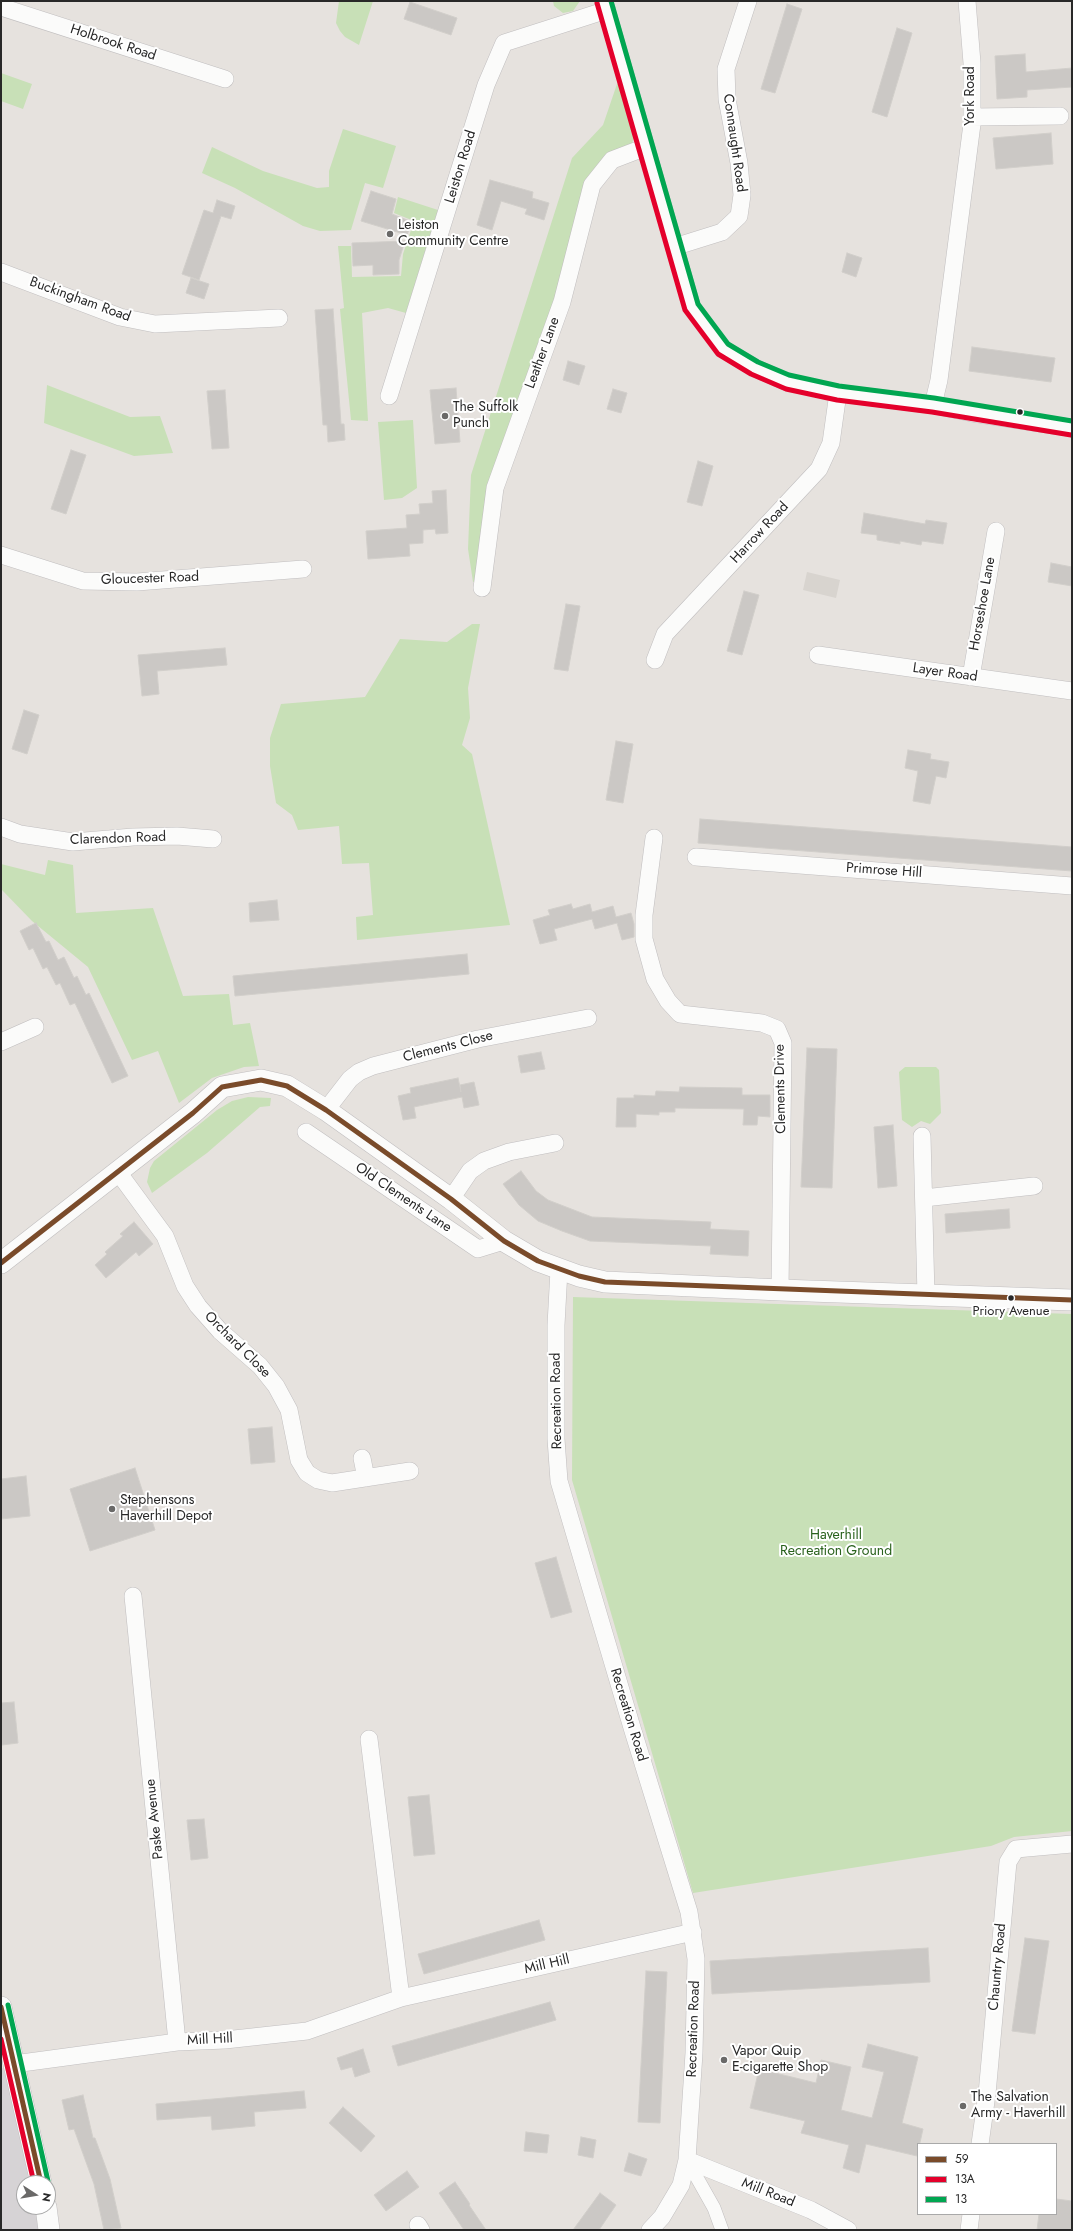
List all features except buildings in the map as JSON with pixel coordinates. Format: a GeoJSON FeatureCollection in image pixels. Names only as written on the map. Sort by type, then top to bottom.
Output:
{"type":"FeatureCollection","features":[{"type":"Feature","properties":{"kind":"street","name":"Connaught Road"},"geometry":{"type":"LineString","coordinates":[[674,247],[722,232],[739,216],[742,195],[739,163],[727,98],[726,69],[748,1]]}},
{"type":"Feature","properties":{"kind":"street","name":"York Road"},"geometry":{"type":"LineString","coordinates":[[933,405],[939,380],[972,118],[972,63],[967,1]]}},
{"type":"Feature","properties":{"kind":"street"},"geometry":{"type":"LineString","coordinates":[[605,6],[692,307],[723,349],[755,368],[787,382],[838,393],[933,405],[972,413],[1072,428]]}},
{"type":"Feature","properties":{"kind":"street","name":"Leiston Road"},"geometry":{"type":"LineString","coordinates":[[389,396],[486,85],[504,44],[605,6]]}},
{"type":"Feature","properties":{"kind":"street","name":"Holbrook Road"},"geometry":{"type":"LineString","coordinates":[[1,7],[225,79]]}},
{"type":"Feature","properties":{"kind":"street"},"geometry":{"type":"LineString","coordinates":[[972,118],[1060,116]]}},
{"type":"Feature","properties":{"kind":"street","name":"Leather Lane"},"geometry":{"type":"LineString","coordinates":[[482,588],[495,488],[562,302],[592,185],[612,160],[646,146]]}},
{"type":"Feature","properties":{"kind":"street","name":"Buckingham Road"},"geometry":{"type":"LineString","coordinates":[[1,272],[120,317],[155,324],[279,318]]}},
{"type":"Feature","properties":{"kind":"street","name":"Harrow Road"},"geometry":{"type":"LineString","coordinates":[[655,660],[665,634],[819,469],[831,443],[838,393]]}},
{"type":"Feature","properties":{"kind":"street","name":"Horseshoe Lane"},"geometry":{"type":"LineString","coordinates":[[971,677],[996,531]]}},
{"type":"Feature","properties":{"kind":"street","name":"Gloucester Road"},"geometry":{"type":"LineString","coordinates":[[1,555],[83,580],[137,582],[302,569]]}},
{"type":"Feature","properties":{"kind":"street","name":"Layer Road"},"geometry":{"type":"LineString","coordinates":[[818,655],[1072,691]]}},
{"type":"Feature","properties":{"kind":"street","name":"Clarendon Road"},"geometry":{"type":"LineString","coordinates":[[1,827],[20,834],[73,842],[132,837],[177,836],[213,839]]}},
{"type":"Feature","properties":{"kind":"street","name":"Clements Drive"},"geometry":{"type":"LineString","coordinates":[[654,838],[644,915],[644,939],[655,979],[668,1001],[680,1014],[762,1023],[777,1029],[783,1042],[780,1290]]}},
{"type":"Feature","properties":{"kind":"street","name":"Primrose Hill"},"geometry":{"type":"LineString","coordinates":[[696,856],[1072,886]]}},
{"type":"Feature","properties":{"kind":"street","name":"Clements Close"},"geometry":{"type":"LineString","coordinates":[[326,1110],[350,1079],[359,1072],[373,1066],[478,1039],[588,1018]]}},
{"type":"Feature","properties":{"kind":"street"},"geometry":{"type":"LineString","coordinates":[[1,1042],[35,1027]]}},
{"type":"Feature","properties":{"kind":"street"},"geometry":{"type":"LineString","coordinates":[[1,1263],[193,1113],[222,1087],[261,1080],[287,1086],[326,1110],[451,1199],[504,1241],[538,1261],[559,1270],[604,1282],[926,1296],[1072,1300]]}},
{"type":"Feature","properties":{"kind":"street","name":"Old Clements Lane"},"geometry":{"type":"LineString","coordinates":[[306,1132],[478,1249],[504,1241]]}},
{"type":"Feature","properties":{"kind":"street"},"geometry":{"type":"LineString","coordinates":[[922,1136],[926,1296]]}},
{"type":"Feature","properties":{"kind":"street"},"geometry":{"type":"LineString","coordinates":[[451,1199],[470,1171],[484,1161],[509,1152],[544,1147],[555,1143]]}},
{"type":"Feature","properties":{"kind":"street","name":"Orchard Close"},"geometry":{"type":"LineString","coordinates":[[118,1172],[165,1236],[185,1286],[198,1306],[220,1331],[260,1366],[276,1386],[289,1410],[299,1460],[307,1473],[318,1480],[332,1483],[410,1471]]}},
{"type":"Feature","properties":{"kind":"street"},"geometry":{"type":"LineString","coordinates":[[924,1198],[1034,1186]]}},
{"type":"Feature","properties":{"kind":"street","name":"Recreation Road"},"geometry":{"type":"LineString","coordinates":[[559,1270],[556,1348],[556,1439],[559,1481],[689,1912],[696,1960],[694,2053],[687,2160],[681,2185],[662,2218],[650,2230]]}},
{"type":"Feature","properties":{"kind":"street"},"geometry":{"type":"LineString","coordinates":[[362,1458],[366,1478]]}},
{"type":"Feature","properties":{"kind":"street","name":"Paske Avenue"},"geometry":{"type":"LineString","coordinates":[[133,1596],[177,2042]]}},
{"type":"Feature","properties":{"kind":"street"},"geometry":{"type":"LineString","coordinates":[[369,1739],[401,1998]]}},
{"type":"Feature","properties":{"kind":"street","name":"Chauntry Road"},"geometry":{"type":"LineString","coordinates":[[980,2143],[987,2094],[1008,1862],[1016,1849],[1072,1844]]}},
{"type":"Feature","properties":{"kind":"street","name":"Mill Hill"},"geometry":{"type":"LineString","coordinates":[[14,2064],[177,2042],[225,2040],[307,2031],[401,1998],[693,1932]]}},
{"type":"Feature","properties":{"kind":"street"},"geometry":{"type":"LineString","coordinates":[[1,2007],[39,2175]]}},
{"type":"Feature","properties":{"kind":"street"},"geometry":{"type":"LineString","coordinates":[[687,2160],[714,2208],[722,2230]]}},
{"type":"Feature","properties":{"kind":"street","name":"Mill Road"},"geometry":{"type":"LineString","coordinates":[[687,2160],[811,2210],[848,2230]]}},
{"type":"Feature","properties":{"kind":"street"},"geometry":{"type":"LineString","coordinates":[[47,2215],[49,2230]]}},
{"type":"Feature","properties":{"kind":"street"},"geometry":{"type":"LineString","coordinates":[[969,2230],[971,2215]]}},
{"type":"Feature","properties":{"kind":"shaded area"},"geometry":{"type":"Polygon","coordinates":[[[807,572],[840,580],[836,598],[803,590],[807,572]]]}},
{"type":"Feature","properties":{"kind":"shaded area"},"geometry":{"type":"Polygon","coordinates":[[[14,2064],[39,2175],[16,2175],[16,2215],[47,2215],[49,2230],[1,2230],[1,2069],[14,2064]]]}},
{"type":"Feature","properties":{"kind":"green space"},"geometry":{"type":"Polygon","coordinates":[[[339,1],[373,1],[359,45],[345,37],[336,23],[339,1]]]}},
{"type":"Feature","properties":{"kind":"green space"},"geometry":{"type":"Polygon","coordinates":[[[553,1],[580,1],[573,11],[563,13],[554,6],[553,1]]]}},
{"type":"Feature","properties":{"kind":"green space"},"geometry":{"type":"Polygon","coordinates":[[[1,73],[32,84],[23,109],[1,101],[1,73]]]}},
{"type":"Feature","properties":{"kind":"green space"},"geometry":{"type":"Polygon","coordinates":[[[623,81],[636,128],[632,144],[602,162],[521,394],[479,580],[473,582],[468,549],[471,475],[572,158],[603,125],[617,84],[623,81]]]}},
{"type":"Feature","properties":{"kind":"green space"},"geometry":{"type":"Polygon","coordinates":[[[343,129],[396,146],[383,188],[365,183],[351,230],[320,231],[303,226],[235,188],[202,173],[212,147],[263,171],[317,188],[329,187],[329,171],[343,129]]]}},
{"type":"Feature","properties":{"kind":"green space"},"geometry":{"type":"Polygon","coordinates":[[[398,197],[438,210],[406,313],[388,308],[362,313],[368,421],[351,420],[340,309],[344,308],[338,246],[351,246],[352,277],[401,276],[403,254],[414,221],[394,213],[398,197]]]}},
{"type":"Feature","properties":{"kind":"green space"},"geometry":{"type":"Polygon","coordinates":[[[47,385],[130,417],[160,416],[173,453],[134,456],[44,423],[47,385]]]}},
{"type":"Feature","properties":{"kind":"green space"},"geometry":{"type":"Polygon","coordinates":[[[413,420],[417,488],[402,498],[384,500],[378,422],[413,420]]]}},
{"type":"Feature","properties":{"kind":"green space"},"geometry":{"type":"Polygon","coordinates":[[[472,624],[480,624],[468,688],[470,718],[462,745],[472,754],[510,925],[357,940],[356,917],[373,915],[369,863],[342,864],[339,826],[298,830],[292,815],[276,803],[270,766],[270,738],[281,704],[365,697],[400,639],[447,642],[472,624]]]}},
{"type":"Feature","properties":{"kind":"green space"},"geometry":{"type":"Polygon","coordinates":[[[48,860],[73,865],[76,913],[153,908],[183,996],[229,994],[233,1025],[250,1023],[259,1066],[244,1067],[212,1078],[179,1103],[158,1051],[132,1060],[88,967],[32,921],[1,889],[1,864],[45,875],[48,860]]]}},
{"type":"Feature","properties":{"kind":"green space"},"geometry":{"type":"Polygon","coordinates":[[[905,1067],[936,1067],[939,1070],[941,1113],[930,1124],[921,1121],[912,1127],[902,1120],[899,1072],[905,1067]]]}},
{"type":"Feature","properties":{"kind":"green space"},"geometry":{"type":"Polygon","coordinates":[[[248,1097],[271,1098],[270,1106],[260,1107],[207,1153],[152,1193],[147,1182],[150,1168],[154,1161],[217,1110],[232,1101],[248,1097]]]}},
{"type":"Feature","properties":{"kind":"green space","name":"Haverhill Recreation Ground"},"geometry":{"type":"Polygon","coordinates":[[[573,1297],[1072,1314],[1072,1831],[1014,1837],[991,1846],[693,1893],[572,1480],[573,1297]]]}},
{"type":"Feature","properties":{"kind":"transit line","name":"13"},"geometry":{"type":"LineString","coordinates":[[611,1],[698,304],[728,344],[758,362],[789,375],[839,386],[934,398],[1072,421]]}},
{"type":"Feature","properties":{"kind":"transit line","name":"13A"},"geometry":{"type":"LineString","coordinates":[[597,3],[685,310],[718,354],[751,374],[786,389],[837,400],[932,412],[1071,435]]}},
{"type":"Feature","properties":{"kind":"transit line","name":"59"},"geometry":{"type":"LineString","coordinates":[[1,1263],[193,1113],[222,1087],[261,1080],[287,1086],[326,1110],[451,1199],[504,1241],[538,1261],[579,1276],[605,1282],[1072,1300]]}},
{"type":"Feature","properties":{"kind":"transit line","name":"13"},"geometry":{"type":"LineString","coordinates":[[8,2005],[47,2175]]}},
{"type":"Feature","properties":{"kind":"transit line","name":"59"},"geometry":{"type":"LineString","coordinates":[[1,2007],[39,2175]]}},
{"type":"Feature","properties":{"kind":"transit line","name":"13A"},"geometry":{"type":"LineString","coordinates":[[1,2039],[32,2175]]}},
{"type":"Feature","properties":{"kind":"place","name":"Leiston Community Centre"},"geometry":{"type":"Point","coordinates":[390,234]}},
{"type":"Feature","properties":{"kind":"place","name":"The Suffolk Punch"},"geometry":{"type":"Point","coordinates":[445,416]}},
{"type":"Feature","properties":{"kind":"place","name":"Priory Avenue"},"geometry":{"type":"Point","coordinates":[1011,1298]}},
{"type":"Feature","properties":{"kind":"place","name":"Stephensons Haverhill Depot"},"geometry":{"type":"Point","coordinates":[112,1509]}},
{"type":"Feature","properties":{"kind":"place","name":"Vapor Quip E-cigarette Shop"},"geometry":{"type":"Point","coordinates":[724,2060]}},
{"type":"Feature","properties":{"kind":"place","name":"The Salvation Army - Haverhill"},"geometry":{"type":"Point","coordinates":[963,2106]}}]}
